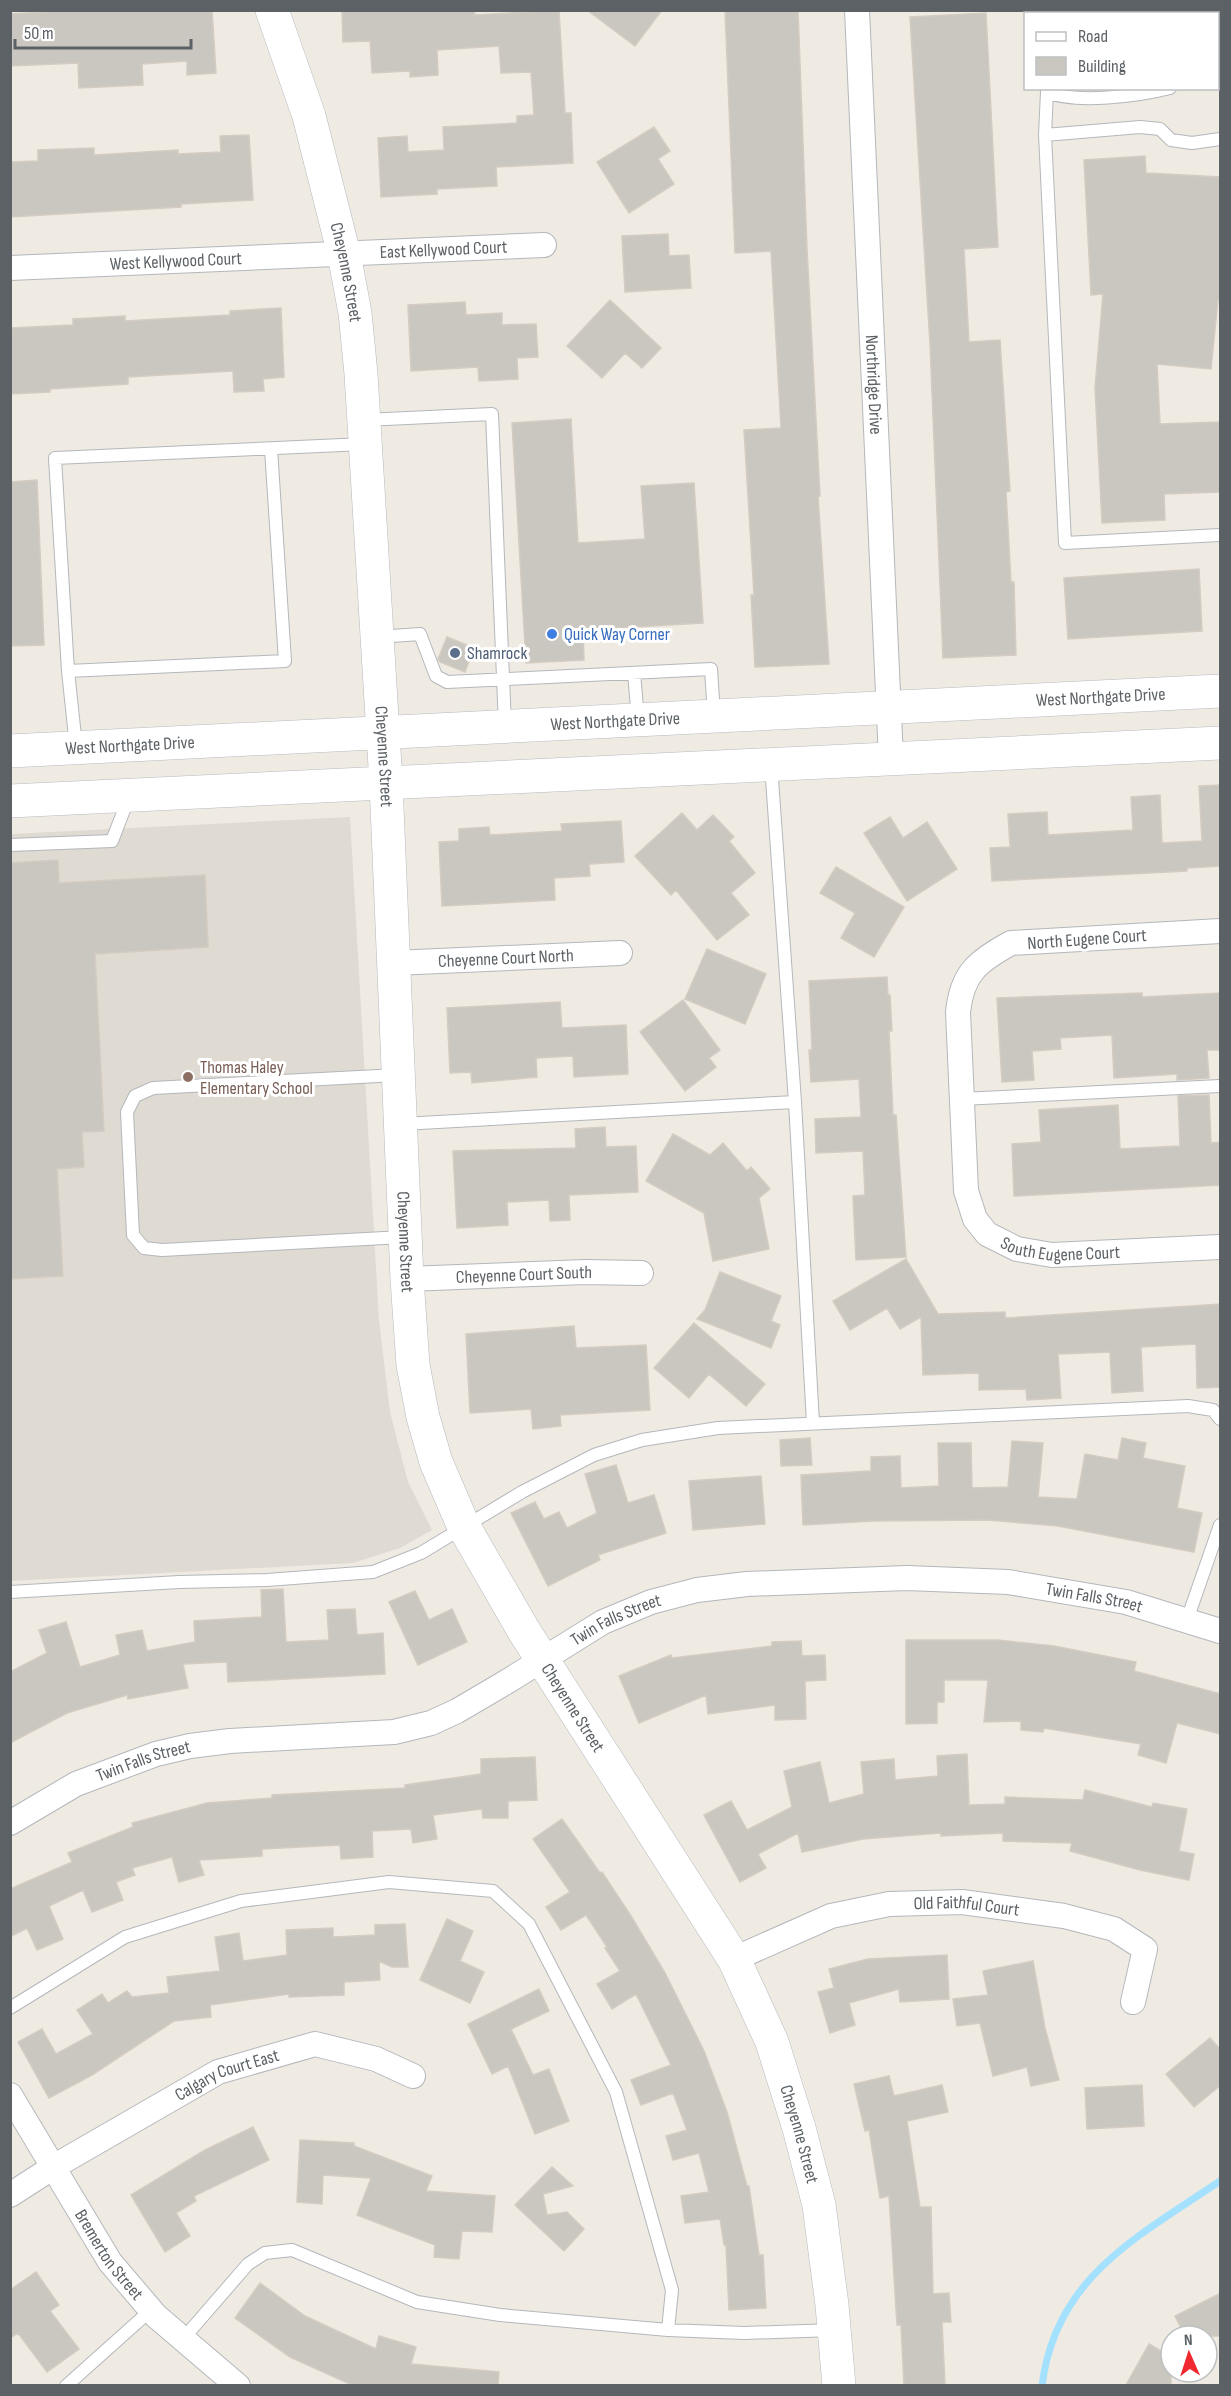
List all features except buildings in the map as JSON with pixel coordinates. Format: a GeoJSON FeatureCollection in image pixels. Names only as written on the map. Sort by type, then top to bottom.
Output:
{"type":"FeatureCollection","features":[{"type":"Feature","properties":{"kind":"street","name":"Cheyenne Street"},"geometry":{"type":"LineString","coordinates":[[272,10],[309,116],[344,254],[355,313],[386,783],[407,1279],[413,1365],[423,1417],[436,1462],[464,1527],[543,1659],[734,1959],[772,2042],[802,2139],[819,2205],[840,2385]]}},
{"type":"Feature","properties":{"kind":"street","name":"Northridge Drive"},"geometry":{"type":"LineString","coordinates":[[856,10],[891,759]]}},
{"type":"Feature","properties":{"kind":"street","name":"East Kellywood Court"},"geometry":{"type":"LineString","coordinates":[[344,254],[544,245]]}},
{"type":"Feature","properties":{"kind":"street","name":"West Kellywood Court"},"geometry":{"type":"LineString","coordinates":[[10,268],[344,254]]}},
{"type":"Feature","properties":{"kind":"street","name":"West Northgate Drive"},"geometry":{"type":"LineString","coordinates":[[10,751],[714,714],[1221,691]]}},
{"type":"Feature","properties":{"kind":"street"},"geometry":{"type":"LineString","coordinates":[[10,801],[1221,743]]}},
{"type":"Feature","properties":{"kind":"street","name":"North Eugene Court"},"geometry":{"type":"LineString","coordinates":[[961,1092],[958,1012],[960,994],[971,971],[986,957],[1011,944],[1221,931]]}},
{"type":"Feature","properties":{"kind":"street","name":"Cheyenne Court North"},"geometry":{"type":"LineString","coordinates":[[394,963],[621,953]]}},
{"type":"Feature","properties":{"kind":"street","name":"South Eugene Court"},"geometry":{"type":"LineString","coordinates":[[961,1092],[966,1191],[975,1219],[987,1234],[1017,1249],[1052,1255],[1221,1247]]}},
{"type":"Feature","properties":{"kind":"street","name":"Cheyenne Court South"},"geometry":{"type":"LineString","coordinates":[[407,1279],[585,1272],[641,1273]]}},
{"type":"Feature","properties":{"kind":"street","name":"Twin Falls Street"},"geometry":{"type":"LineString","coordinates":[[10,1823],[76,1784],[127,1763],[190,1746],[230,1741],[394,1732],[431,1723],[457,1711],[603,1623],[651,1602],[697,1590],[747,1584],[907,1578],[1008,1582],[1126,1602],[1221,1631]]}},
{"type":"Feature","properties":{"kind":"street","name":"Old Faithful Court"},"geometry":{"type":"LineString","coordinates":[[734,1959],[831,1916],[889,1904],[962,1902],[1064,1916],[1114,1929],[1145,1949],[1133,2001]]}},
{"type":"Feature","properties":{"kind":"street","name":"Calgary Court East"},"geometry":{"type":"LineString","coordinates":[[10,2195],[55,2166],[218,2072],[315,2044],[376,2059],[413,2076]]}},
{"type":"Feature","properties":{"kind":"street","name":"Bremerton Street"},"geometry":{"type":"LineString","coordinates":[[10,2095],[55,2166],[110,2262],[151,2310],[238,2385]]}},
{"type":"Feature","properties":{"kind":"lane"},"geometry":{"type":"LineString","coordinates":[[1163,90],[1085,98],[1060,97],[1047,90],[1045,135],[1065,543],[1221,535]]}},
{"type":"Feature","properties":{"kind":"lane"},"geometry":{"type":"LineString","coordinates":[[1045,135],[1140,127],[1160,129],[1171,140],[1192,143],[1221,139]]}},
{"type":"Feature","properties":{"kind":"lane"},"geometry":{"type":"LineString","coordinates":[[76,748],[68,671],[55,458],[272,449],[364,432],[492,414],[506,725]]}},
{"type":"Feature","properties":{"kind":"lane"},"geometry":{"type":"LineString","coordinates":[[68,671],[285,661],[272,449]]}},
{"type":"Feature","properties":{"kind":"lane"},"geometry":{"type":"LineString","coordinates":[[377,637],[420,634],[436,676],[447,682],[711,669],[714,714]]}},
{"type":"Feature","properties":{"kind":"lane"},"geometry":{"type":"LineString","coordinates":[[634,673],[638,718]]}},
{"type":"Feature","properties":{"kind":"lane"},"geometry":{"type":"LineString","coordinates":[[771,765],[795,1102],[813,1423]]}},
{"type":"Feature","properties":{"kind":"lane"},"geometry":{"type":"LineString","coordinates":[[10,845],[112,841],[130,795]]}},
{"type":"Feature","properties":{"kind":"lane"},"geometry":{"type":"LineString","coordinates":[[398,1075],[153,1088],[135,1095],[127,1112],[133,1235],[144,1248],[162,1250],[405,1237]]}},
{"type":"Feature","properties":{"kind":"lane"},"geometry":{"type":"LineString","coordinates":[[961,1092],[1221,1086]]}},
{"type":"Feature","properties":{"kind":"lane"},"geometry":{"type":"LineString","coordinates":[[400,1124],[795,1102]]}},
{"type":"Feature","properties":{"kind":"lane"},"geometry":{"type":"LineString","coordinates":[[10,1592],[179,1582],[267,1580],[373,1572],[421,1553],[522,1492],[594,1455],[642,1440],[718,1428],[1188,1406],[1213,1410],[1221,1419]]}},
{"type":"Feature","properties":{"kind":"lane"},"geometry":{"type":"LineString","coordinates":[[1187,1620],[1221,1525]]}},
{"type":"Feature","properties":{"kind":"lane"},"geometry":{"type":"LineString","coordinates":[[10,2008],[125,1937],[241,1901],[389,1882],[493,1891],[529,1924],[616,2092],[672,2290],[668,2330]]}},
{"type":"Feature","properties":{"kind":"lane"},"geometry":{"type":"LineString","coordinates":[[183,2339],[248,2264],[265,2253],[292,2250],[417,2302],[500,2316],[668,2330],[744,2333],[835,2330]]}},
{"type":"Feature","properties":{"kind":"lane"},"geometry":{"type":"LineString","coordinates":[[66,2385],[151,2310]]}},
{"type":"Feature","properties":{"kind":"shaded area","name":"Thomas Haley Elementary School"},"geometry":{"type":"Polygon","coordinates":[[[350,817],[379,1320],[390,1412],[408,1482],[432,1530],[400,1548],[353,1563],[11,1581],[11,834],[350,817]]]}},
{"type":"Feature","properties":{"kind":"waterway"},"geometry":{"type":"LineString","coordinates":[[1042,2386],[1050,2348],[1064,2316],[1083,2288],[1105,2263],[1132,2241],[1220,2181]]}},
{"type":"Feature","properties":{"kind":"place","name":"Quick Way Corner"},"geometry":{"type":"Point","coordinates":[552,634]}},
{"type":"Feature","properties":{"kind":"place","name":"Shamrock"},"geometry":{"type":"Point","coordinates":[455,653]}},
{"type":"Feature","properties":{"kind":"place","name":"Thomas Haley Elementary School"},"geometry":{"type":"Point","coordinates":[188,1077]}}]}
